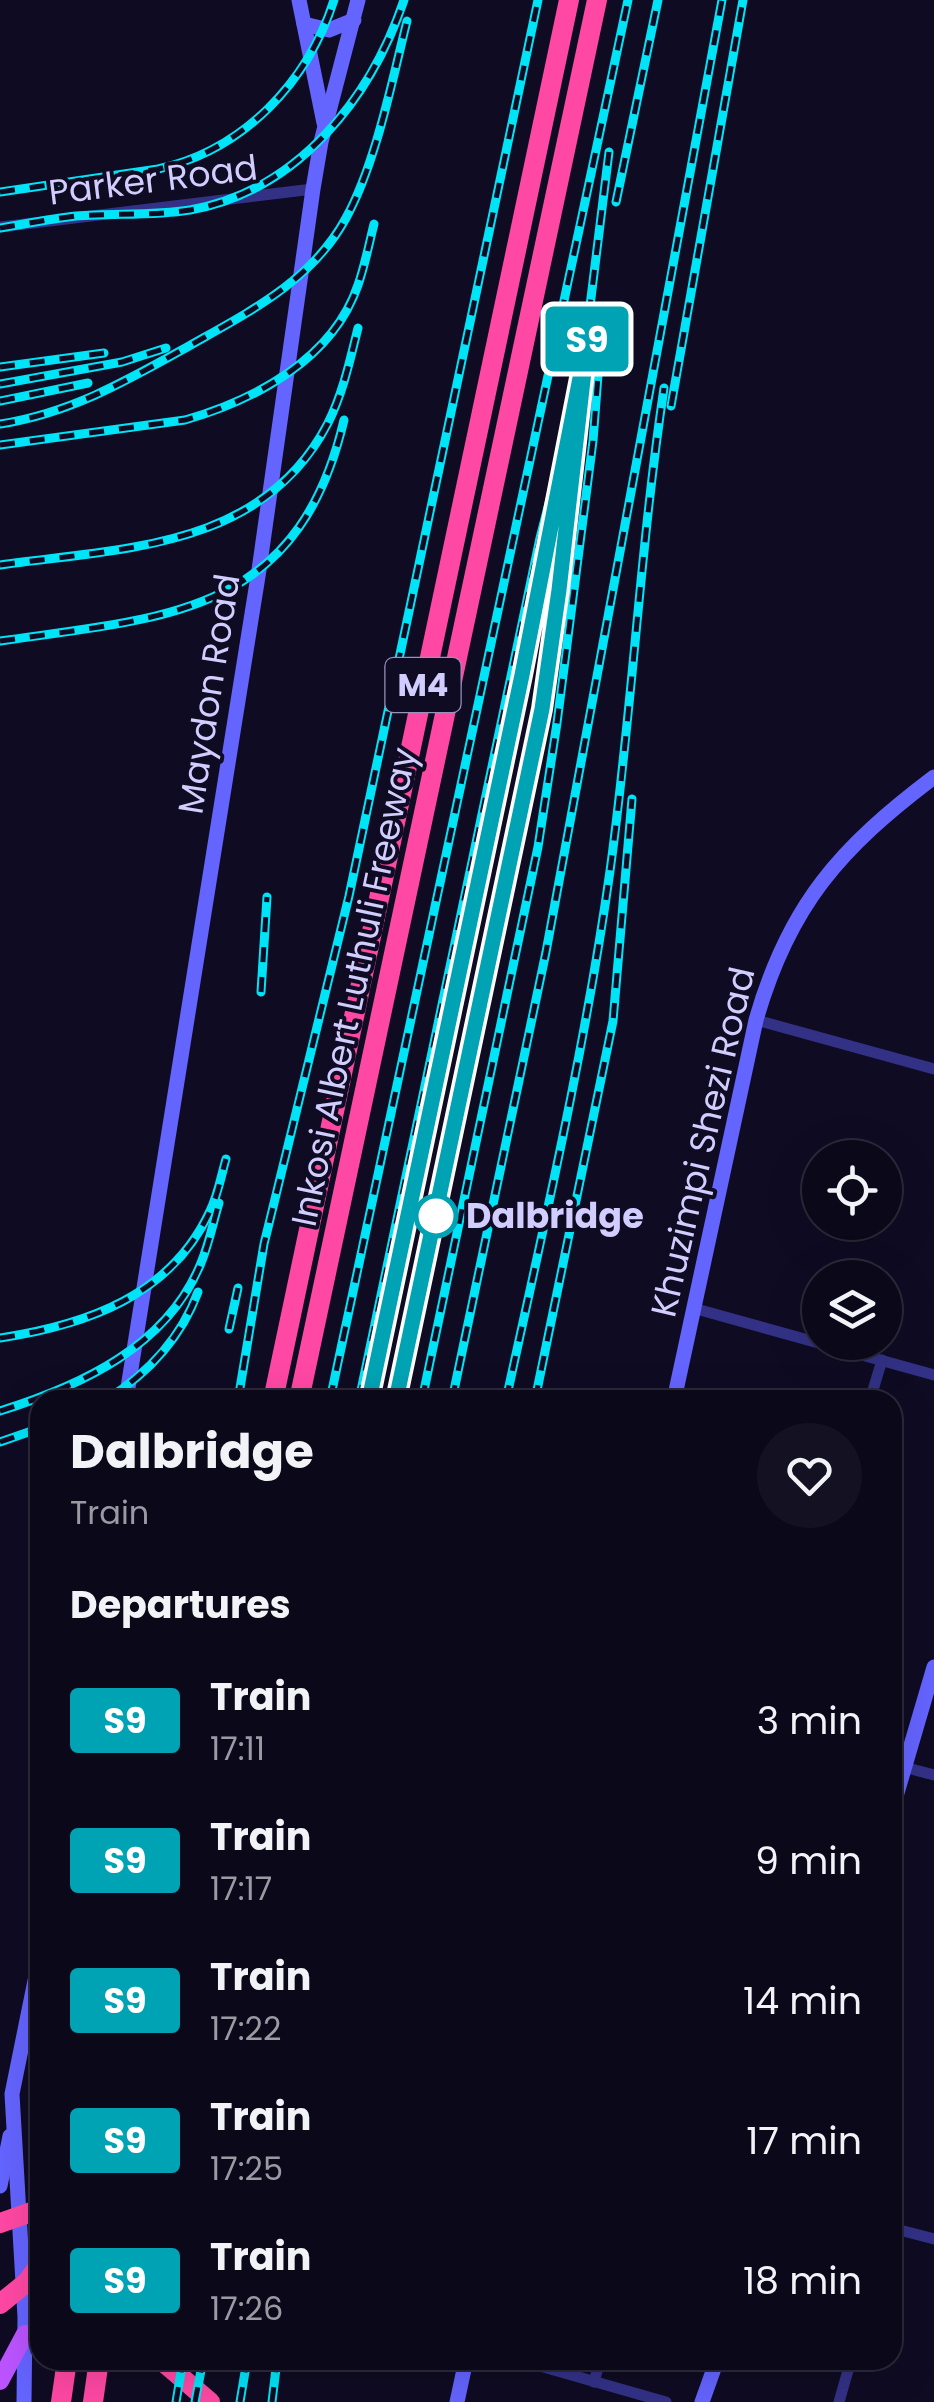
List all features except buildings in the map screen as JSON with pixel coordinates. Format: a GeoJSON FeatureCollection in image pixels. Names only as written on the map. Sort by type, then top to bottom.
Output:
{"type":"FeatureCollection","features":[{"type":"Feature","properties":{"kind":"highway","name":"Inkosi Albert Luthuli Freeway"},"geometry":{"type":"LineString","coordinates":[[274,1390],[569,0]]}},
{"type":"Feature","properties":{"kind":"highway","name":"Inkosi Albert Luthuli Freeway"},"geometry":{"type":"LineString","coordinates":[[301,1390],[597,0]]}},
{"type":"Feature","properties":{"kind":"highway"},"geometry":{"type":"LineString","coordinates":[[0,2223],[30,2212]]}},
{"type":"Feature","properties":{"kind":"highway"},"geometry":{"type":"LineString","coordinates":[[0,2304],[30,2278]]}},
{"type":"Feature","properties":{"kind":"highway"},"geometry":{"type":"LineString","coordinates":[[60,2402],[65,2370]]}},
{"type":"Feature","properties":{"kind":"highway"},"geometry":{"type":"LineString","coordinates":[[93,2402],[98,2370]]}},
{"type":"Feature","properties":{"kind":"highway"},"geometry":{"type":"LineString","coordinates":[[173,2370],[210,2402]]}},
{"type":"Feature","properties":{"kind":"main road"},"geometry":{"type":"LineString","coordinates":[[0,2381],[25,2325]]}},
{"type":"Feature","properties":{"kind":"street"},"geometry":{"type":"LineString","coordinates":[[299,0],[325,127]]}},
{"type":"Feature","properties":{"kind":"street","name":"Maydon Road"},"geometry":{"type":"LineString","coordinates":[[128,1390],[260,570],[313,189],[358,0]]}},
{"type":"Feature","properties":{"kind":"street"},"geometry":{"type":"LineString","coordinates":[[304,24],[329,30],[354,20]]}},
{"type":"Feature","properties":{"kind":"street","name":"Parker Road"},"geometry":{"type":"LineString","coordinates":[[0,227],[313,189]]}},
{"type":"Feature","properties":{"kind":"street","name":"Khuzimpi Shezi Road"},"geometry":{"type":"LineString","coordinates":[[676,1390],[768,978],[790,928],[817,888],[854,844],[934,778]]}},
{"type":"Feature","properties":{"kind":"street"},"geometry":{"type":"LineString","coordinates":[[756,1020],[934,1069]]}},
{"type":"Feature","properties":{"kind":"street"},"geometry":{"type":"LineString","coordinates":[[694,1308],[802,1338]]}},
{"type":"Feature","properties":{"kind":"street"},"geometry":{"type":"LineString","coordinates":[[873,1390],[882,1360],[934,1375]]}},
{"type":"Feature","properties":{"kind":"street"},"geometry":{"type":"LineString","coordinates":[[902,1758],[934,1667]]}},
{"type":"Feature","properties":{"kind":"street"},"geometry":{"type":"LineString","coordinates":[[902,1767],[934,1775]]}},
{"type":"Feature","properties":{"kind":"street"},"geometry":{"type":"LineString","coordinates":[[24,2402],[20,2191],[14,2117],[6,2095],[30,1997]]}},
{"type":"Feature","properties":{"kind":"street"},"geometry":{"type":"LineString","coordinates":[[0,2186],[14,2117]]}},
{"type":"Feature","properties":{"kind":"street"},"geometry":{"type":"LineString","coordinates":[[902,2231],[934,2239]]}},
{"type":"Feature","properties":{"kind":"street"},"geometry":{"type":"LineString","coordinates":[[457,2402],[464,2370]]}},
{"type":"Feature","properties":{"kind":"street"},"geometry":{"type":"LineString","coordinates":[[553,2370],[666,2402]]}},
{"type":"Feature","properties":{"kind":"street"},"geometry":{"type":"LineString","coordinates":[[594,2382],[597,2370]]}},
{"type":"Feature","properties":{"kind":"street"},"geometry":{"type":"LineString","coordinates":[[702,2402],[713,2370]]}},
{"type":"Feature","properties":{"kind":"street"},"geometry":{"type":"LineString","coordinates":[[838,2402],[848,2370]]}},
{"type":"Feature","properties":{"kind":"railway"},"geometry":{"type":"LineString","coordinates":[[0,192],[158,169],[218,146],[245,129],[290,84],[308,58],[334,0]]}},
{"type":"Feature","properties":{"kind":"railway"},"geometry":{"type":"LineString","coordinates":[[0,228],[76,216],[190,210],[229,200],[264,183],[325,135],[350,105],[372,71],[404,0]]}},
{"type":"Feature","properties":{"kind":"railway"},"geometry":{"type":"LineString","coordinates":[[240,1390],[264,1244],[349,896],[538,0]]}},
{"type":"Feature","properties":{"kind":"railway"},"geometry":{"type":"LineString","coordinates":[[332,1390],[628,0]]}},
{"type":"Feature","properties":{"kind":"railway"},"geometry":{"type":"LineString","coordinates":[[616,202],[658,0]]}},
{"type":"Feature","properties":{"kind":"railway"},"geometry":{"type":"LineString","coordinates":[[454,1390],[546,952],[722,0]]}},
{"type":"Feature","properties":{"kind":"railway"},"geometry":{"type":"LineString","coordinates":[[671,406],[743,0]]}},
{"type":"Feature","properties":{"kind":"railway"},"geometry":{"type":"LineString","coordinates":[[0,424],[51,412],[144,371],[256,307],[316,260],[357,196],[382,121],[407,21]]}},
{"type":"Feature","properties":{"kind":"railway"},"geometry":{"type":"LineString","coordinates":[[361,1390],[540,538],[581,379],[609,152]]}},
{"type":"Feature","properties":{"kind":"railway"},"geometry":{"type":"LineString","coordinates":[[0,445],[185,420],[264,388],[311,355],[346,311],[374,224]]}},
{"type":"Feature","properties":{"kind":"railway"},"geometry":{"type":"LineString","coordinates":[[0,565],[141,546],[186,535],[228,519],[267,496],[300,465],[328,423],[358,328]]}},
{"type":"Feature","properties":{"kind":"railway"},"geometry":{"type":"LineString","coordinates":[[424,1390],[538,847],[593,441],[601,336]]}},
{"type":"Feature","properties":{"kind":"railway"},"geometry":{"type":"LineString","coordinates":[[0,384],[122,362],[166,348]]}},
{"type":"Feature","properties":{"kind":"railway"},"geometry":{"type":"LineString","coordinates":[[0,367],[104,353]]}},
{"type":"Feature","properties":{"kind":"railway"},"geometry":{"type":"LineString","coordinates":[[0,401],[88,383]]}},
{"type":"Feature","properties":{"kind":"railway"},"geometry":{"type":"LineString","coordinates":[[508,1390],[563,1137],[600,938],[618,811],[664,388]]}},
{"type":"Feature","properties":{"kind":"railway"},"geometry":{"type":"LineString","coordinates":[[0,641],[119,624],[171,612],[218,595],[260,569],[295,533],[323,484],[344,420]]}},
{"type":"Feature","properties":{"kind":"railway"},"geometry":{"type":"LineString","coordinates":[[398,1390],[542,709],[575,452]]}},
{"type":"Feature","properties":{"kind":"railway"},"geometry":{"type":"LineString","coordinates":[[537,1390],[613,1021],[632,799]]}},
{"type":"Feature","properties":{"kind":"railway"},"geometry":{"type":"LineString","coordinates":[[261,992],[267,897]]}},
{"type":"Feature","properties":{"kind":"railway"},"geometry":{"type":"LineString","coordinates":[[0,1338],[94,1315],[149,1285],[173,1265],[193,1240],[213,1205],[226,1159]]}},
{"type":"Feature","properties":{"kind":"railway"},"geometry":{"type":"LineString","coordinates":[[58,1390],[118,1359],[166,1318],[186,1292],[204,1256],[219,1203]]}},
{"type":"Feature","properties":{"kind":"railway"},"geometry":{"type":"LineString","coordinates":[[229,1329],[238,1288]]}},
{"type":"Feature","properties":{"kind":"railway"},"geometry":{"type":"LineString","coordinates":[[120,1390],[161,1354],[182,1325],[198,1292]]}},
{"type":"Feature","properties":{"kind":"railway"},"geometry":{"type":"LineString","coordinates":[[0,1411],[30,1401]]}},
{"type":"Feature","properties":{"kind":"railway"},"geometry":{"type":"LineString","coordinates":[[0,1442],[30,1432]]}},
{"type":"Feature","properties":{"kind":"railway"},"geometry":{"type":"LineString","coordinates":[[176,2402],[181,2370]]}},
{"type":"Feature","properties":{"kind":"railway"},"geometry":{"type":"LineString","coordinates":[[195,2402],[201,2370]]}},
{"type":"Feature","properties":{"kind":"railway"},"geometry":{"type":"LineString","coordinates":[[240,2402],[245,2370]]}},
{"type":"Feature","properties":{"kind":"railway"},"geometry":{"type":"LineString","coordinates":[[272,2402],[276,2370]]}},
{"type":"Feature","properties":{"kind":"train","name":"S9"},"geometry":{"type":"LineString","coordinates":[[371,1390],[476,902],[588,337],[542,709],[398,1390]]}},
{"type":"Feature","properties":{"kind":"place","name":"Dalbridge"},"geometry":{"type":"Point","coordinates":[436,1216]}}]}
